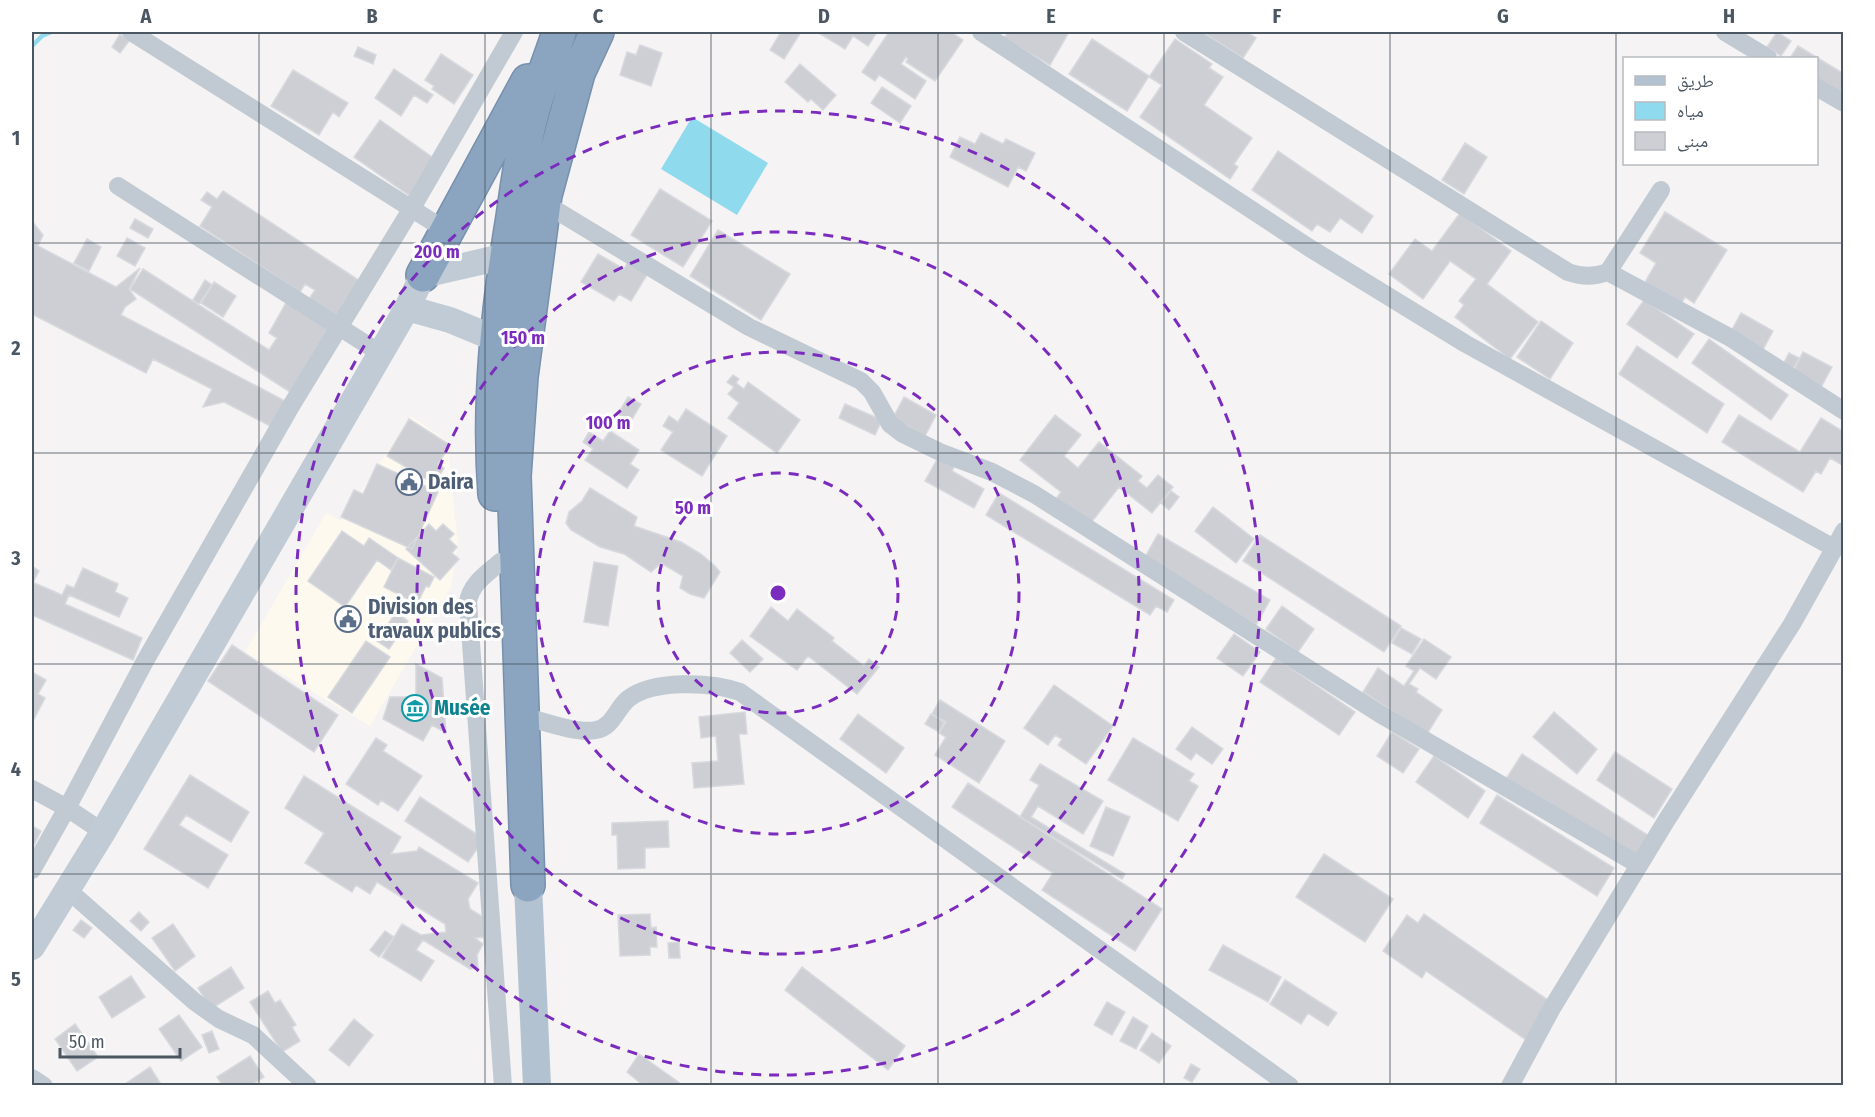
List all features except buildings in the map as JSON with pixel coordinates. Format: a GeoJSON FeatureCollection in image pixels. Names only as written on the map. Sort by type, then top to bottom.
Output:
{"type":"FeatureCollection","features":[{"type":"Feature","properties":{"kind":"highway"},"geometry":{"type":"LineString","coordinates":[[423,275],[557,32]]}},
{"type":"Feature","properties":{"kind":"highway"},"geometry":{"type":"LineString","coordinates":[[528,885],[511,345],[521,253],[521,168],[532,110],[557,32]]}},
{"type":"Feature","properties":{"kind":"highway"},"geometry":{"type":"LineString","coordinates":[[521,253],[544,203],[578,73],[597,32]]}},
{"type":"Feature","properties":{"kind":"highway"},"geometry":{"type":"LineString","coordinates":[[511,345],[492,406],[493,468],[528,885]]}},
{"type":"Feature","properties":{"kind":"main road"},"geometry":{"type":"LineString","coordinates":[[528,885],[537,1086]]}},
{"type":"Feature","properties":{"kind":"street"},"geometry":{"type":"LineString","coordinates":[[131,32],[447,231]]}},
{"type":"Feature","properties":{"kind":"street"},"geometry":{"type":"LineString","coordinates":[[32,870],[150,651],[291,406],[412,208],[514,32]]}},
{"type":"Feature","properties":{"kind":"street"},"geometry":{"type":"LineString","coordinates":[[981,32],[1308,247],[1466,344],[1834,548]]}},
{"type":"Feature","properties":{"kind":"street"},"geometry":{"type":"LineString","coordinates":[[1184,32],[1568,272],[1583,277],[1608,272],[1661,190]]}},
{"type":"Feature","properties":{"kind":"street"},"geometry":{"type":"LineString","coordinates":[[1725,32],[1766,57]]}},
{"type":"Feature","properties":{"kind":"street"},"geometry":{"type":"LineString","coordinates":[[1818,88],[1844,103]]}},
{"type":"Feature","properties":{"kind":"street"},"geometry":{"type":"LineString","coordinates":[[118,186],[380,353]]}},
{"type":"Feature","properties":{"kind":"street"},"geometry":{"type":"LineString","coordinates":[[544,203],[749,327],[861,381],[872,392],[890,424],[903,434],[942,453],[992,472],[1034,494],[1380,714],[1639,865]]}},
{"type":"Feature","properties":{"kind":"street"},"geometry":{"type":"LineString","coordinates":[[32,947],[103,831],[407,308],[423,275],[521,253]]}},
{"type":"Feature","properties":{"kind":"street"},"geometry":{"type":"LineString","coordinates":[[1608,272],[1729,337],[1844,411]]}},
{"type":"Feature","properties":{"kind":"street"},"geometry":{"type":"LineString","coordinates":[[407,308],[457,322],[511,345]]}},
{"type":"Feature","properties":{"kind":"street"},"geometry":{"type":"LineString","coordinates":[[1510,1086],[1552,1008],[1639,865],[1792,624],[1844,531]]}},
{"type":"Feature","properties":{"kind":"street"},"geometry":{"type":"LineString","coordinates":[[500,562],[474,585],[468,602],[503,1086]]}},
{"type":"Feature","properties":{"kind":"street"},"geometry":{"type":"LineString","coordinates":[[523,716],[584,731],[596,730],[610,723],[626,700],[635,694],[662,687],[702,684],[724,686],[741,692],[1290,1086]]}},
{"type":"Feature","properties":{"kind":"street"},"geometry":{"type":"LineString","coordinates":[[32,789],[103,831]]}},
{"type":"Feature","properties":{"kind":"street"},"geometry":{"type":"LineString","coordinates":[[68,890],[195,1002],[219,1019],[253,1035],[308,1086]]}},
{"type":"Feature","properties":{"kind":"street"},"geometry":{"type":"LineString","coordinates":[[32,1078],[44,1086]]}},
{"type":"Feature","properties":{"kind":"shaded area","name":"Division des travaux publics"},"geometry":{"type":"Polygon","coordinates":[[[411,416],[447,441],[458,544],[451,587],[370,726],[245,652],[326,513],[341,521],[411,416]]]}},
{"type":"Feature","properties":{"kind":"water"},"geometry":{"type":"Polygon","coordinates":[[[692,117],[768,163],[737,215],[661,169],[692,117]]]}},
{"type":"Feature","properties":{"kind":"waterway"},"geometry":{"type":"LineString","coordinates":[[32,46],[42,36],[51,32]]}},
{"type":"Feature","properties":{"kind":"place","name":"Daira"},"geometry":{"type":"Point","coordinates":[409,482]}},
{"type":"Feature","properties":{"kind":"place","name":"Division des travaux publics"},"geometry":{"type":"Point","coordinates":[348,619]}},
{"type":"Feature","properties":{"kind":"place","name":"Musée"},"geometry":{"type":"Point","coordinates":[415,708]}}]}
